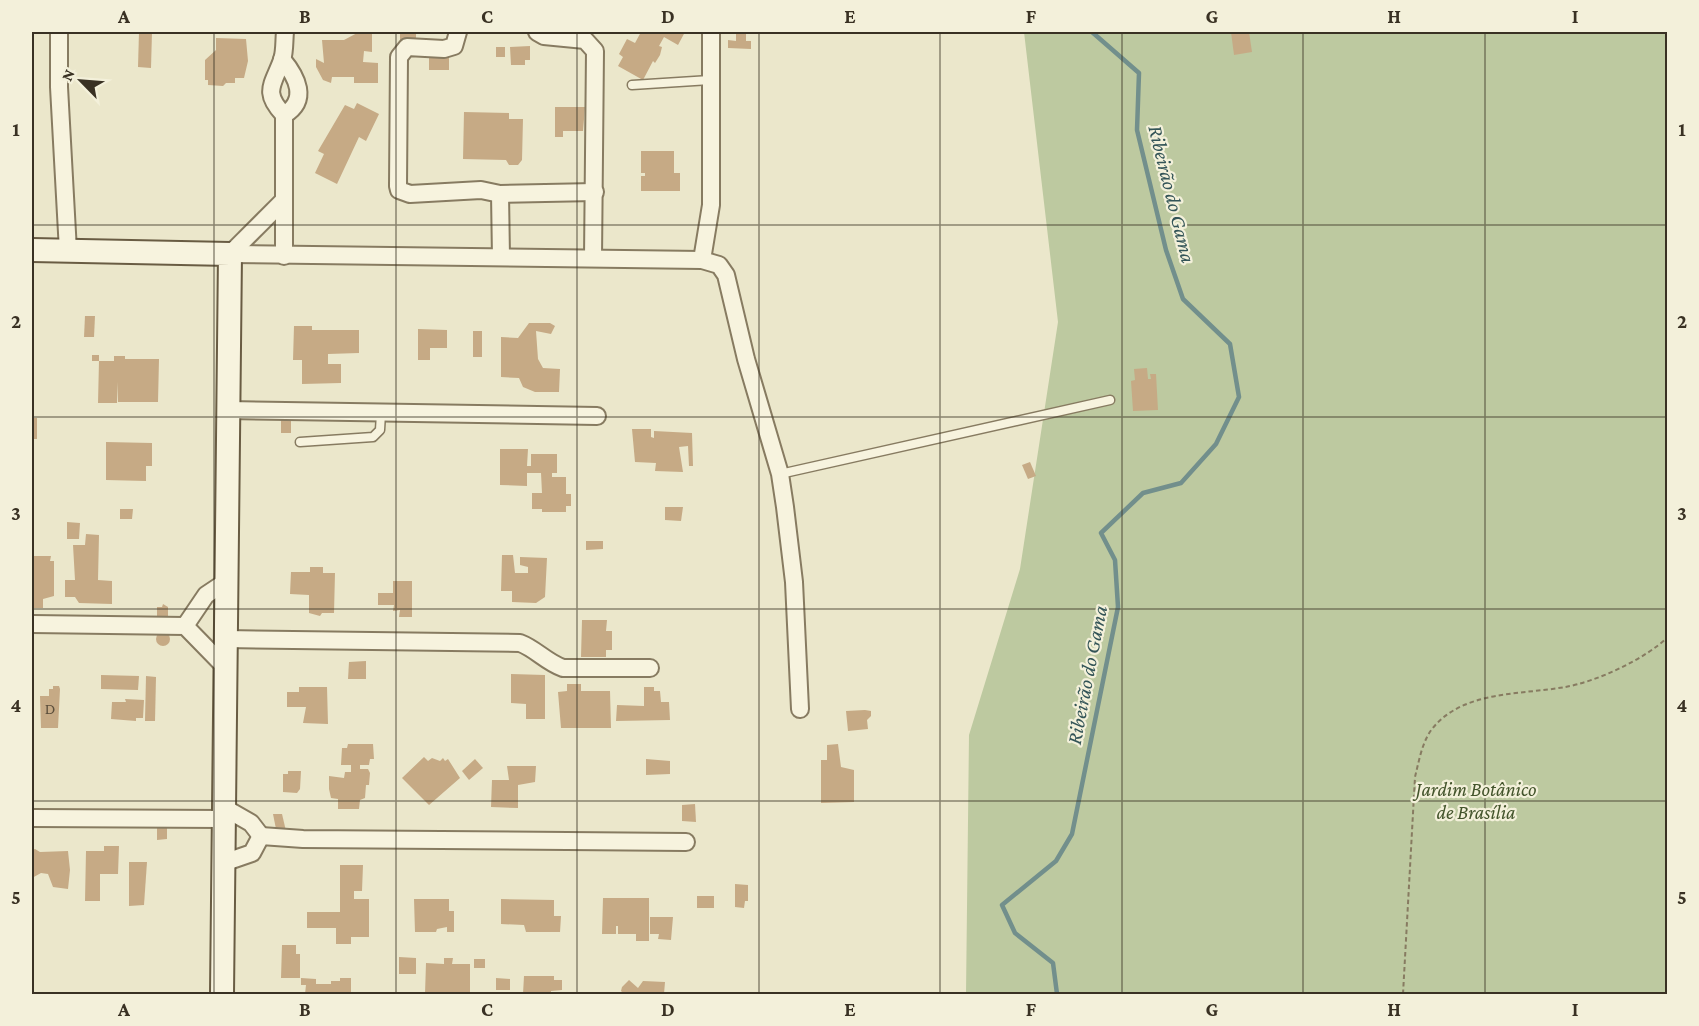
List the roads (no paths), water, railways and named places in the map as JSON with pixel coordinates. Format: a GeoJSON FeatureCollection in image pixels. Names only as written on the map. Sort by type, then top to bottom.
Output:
{"type":"FeatureCollection","features":[{"type":"Feature","properties":{"kind":"street"},"geometry":{"type":"LineString","coordinates":[[59,32],[59,87],[68,251]]}},
{"type":"Feature","properties":{"kind":"street"},"geometry":{"type":"LineString","coordinates":[[284,256],[284,115],[272,99],[270,90],[282,59],[285,32]]}},
{"type":"Feature","properties":{"kind":"street"},"geometry":{"type":"LineString","coordinates":[[458,32],[454,46],[449,48],[407,47],[400,53],[397,62],[398,186],[403,192],[410,194],[481,190],[500,194],[595,192]]}},
{"type":"Feature","properties":{"kind":"street"},"geometry":{"type":"LineString","coordinates":[[537,32],[544,36],[585,40],[594,51],[593,258]]}},
{"type":"Feature","properties":{"kind":"street"},"geometry":{"type":"LineString","coordinates":[[702,260],[711,205],[711,32]]}},
{"type":"Feature","properties":{"kind":"street"},"geometry":{"type":"LineString","coordinates":[[282,59],[295,75],[298,89],[298,101],[293,109],[284,115]]}},
{"type":"Feature","properties":{"kind":"street"},"geometry":{"type":"LineString","coordinates":[[500,194],[501,257]]}},
{"type":"Feature","properties":{"kind":"street"},"geometry":{"type":"LineString","coordinates":[[222,994],[230,254],[284,200]]}},
{"type":"Feature","properties":{"kind":"street"},"geometry":{"type":"LineString","coordinates":[[32,250],[284,256],[702,260],[716,263],[726,275],[746,359],[780,474],[794,582],[800,709]]}},
{"type":"Feature","properties":{"kind":"street"},"geometry":{"type":"LineString","coordinates":[[228,410],[597,416]]}},
{"type":"Feature","properties":{"kind":"street"},"geometry":{"type":"LineString","coordinates":[[185,626],[206,595],[227,581]]}},
{"type":"Feature","properties":{"kind":"street"},"geometry":{"type":"LineString","coordinates":[[32,624],[185,626],[225,668]]}},
{"type":"Feature","properties":{"kind":"street"},"geometry":{"type":"LineString","coordinates":[[226,639],[520,643],[532,648],[551,664],[563,668],[650,668]]}},
{"type":"Feature","properties":{"kind":"street"},"geometry":{"type":"LineString","coordinates":[[32,818],[223,813],[251,823],[261,836],[303,839],[686,842]]}},
{"type":"Feature","properties":{"kind":"street"},"geometry":{"type":"LineString","coordinates":[[223,863],[252,853],[261,836]]}},
{"type":"Feature","properties":{"kind":"lane"},"geometry":{"type":"LineString","coordinates":[[632,85],[710,80]]}},
{"type":"Feature","properties":{"kind":"lane"},"geometry":{"type":"LineString","coordinates":[[780,474],[1110,400]]}},
{"type":"Feature","properties":{"kind":"lane"},"geometry":{"type":"LineString","coordinates":[[300,442],[374,437],[381,430],[381,413]]}},
{"type":"Feature","properties":{"kind":"waterway","name":"Ribeirão do Gama"},"geometry":{"type":"LineString","coordinates":[[1057,994],[1053,963],[1015,933],[1002,905],[1056,861],[1072,834],[1118,607],[1115,560],[1101,533],[1143,493],[1181,483],[1216,444],[1239,397],[1230,344],[1183,299],[1166,250],[1137,130],[1139,73],[1092,32]]}},
{"type":"Feature","properties":{"kind":"park label","name":"Jardim Botânico de Brasília"},"geometry":{"type":"Point","coordinates":[1476,800]}}]}
